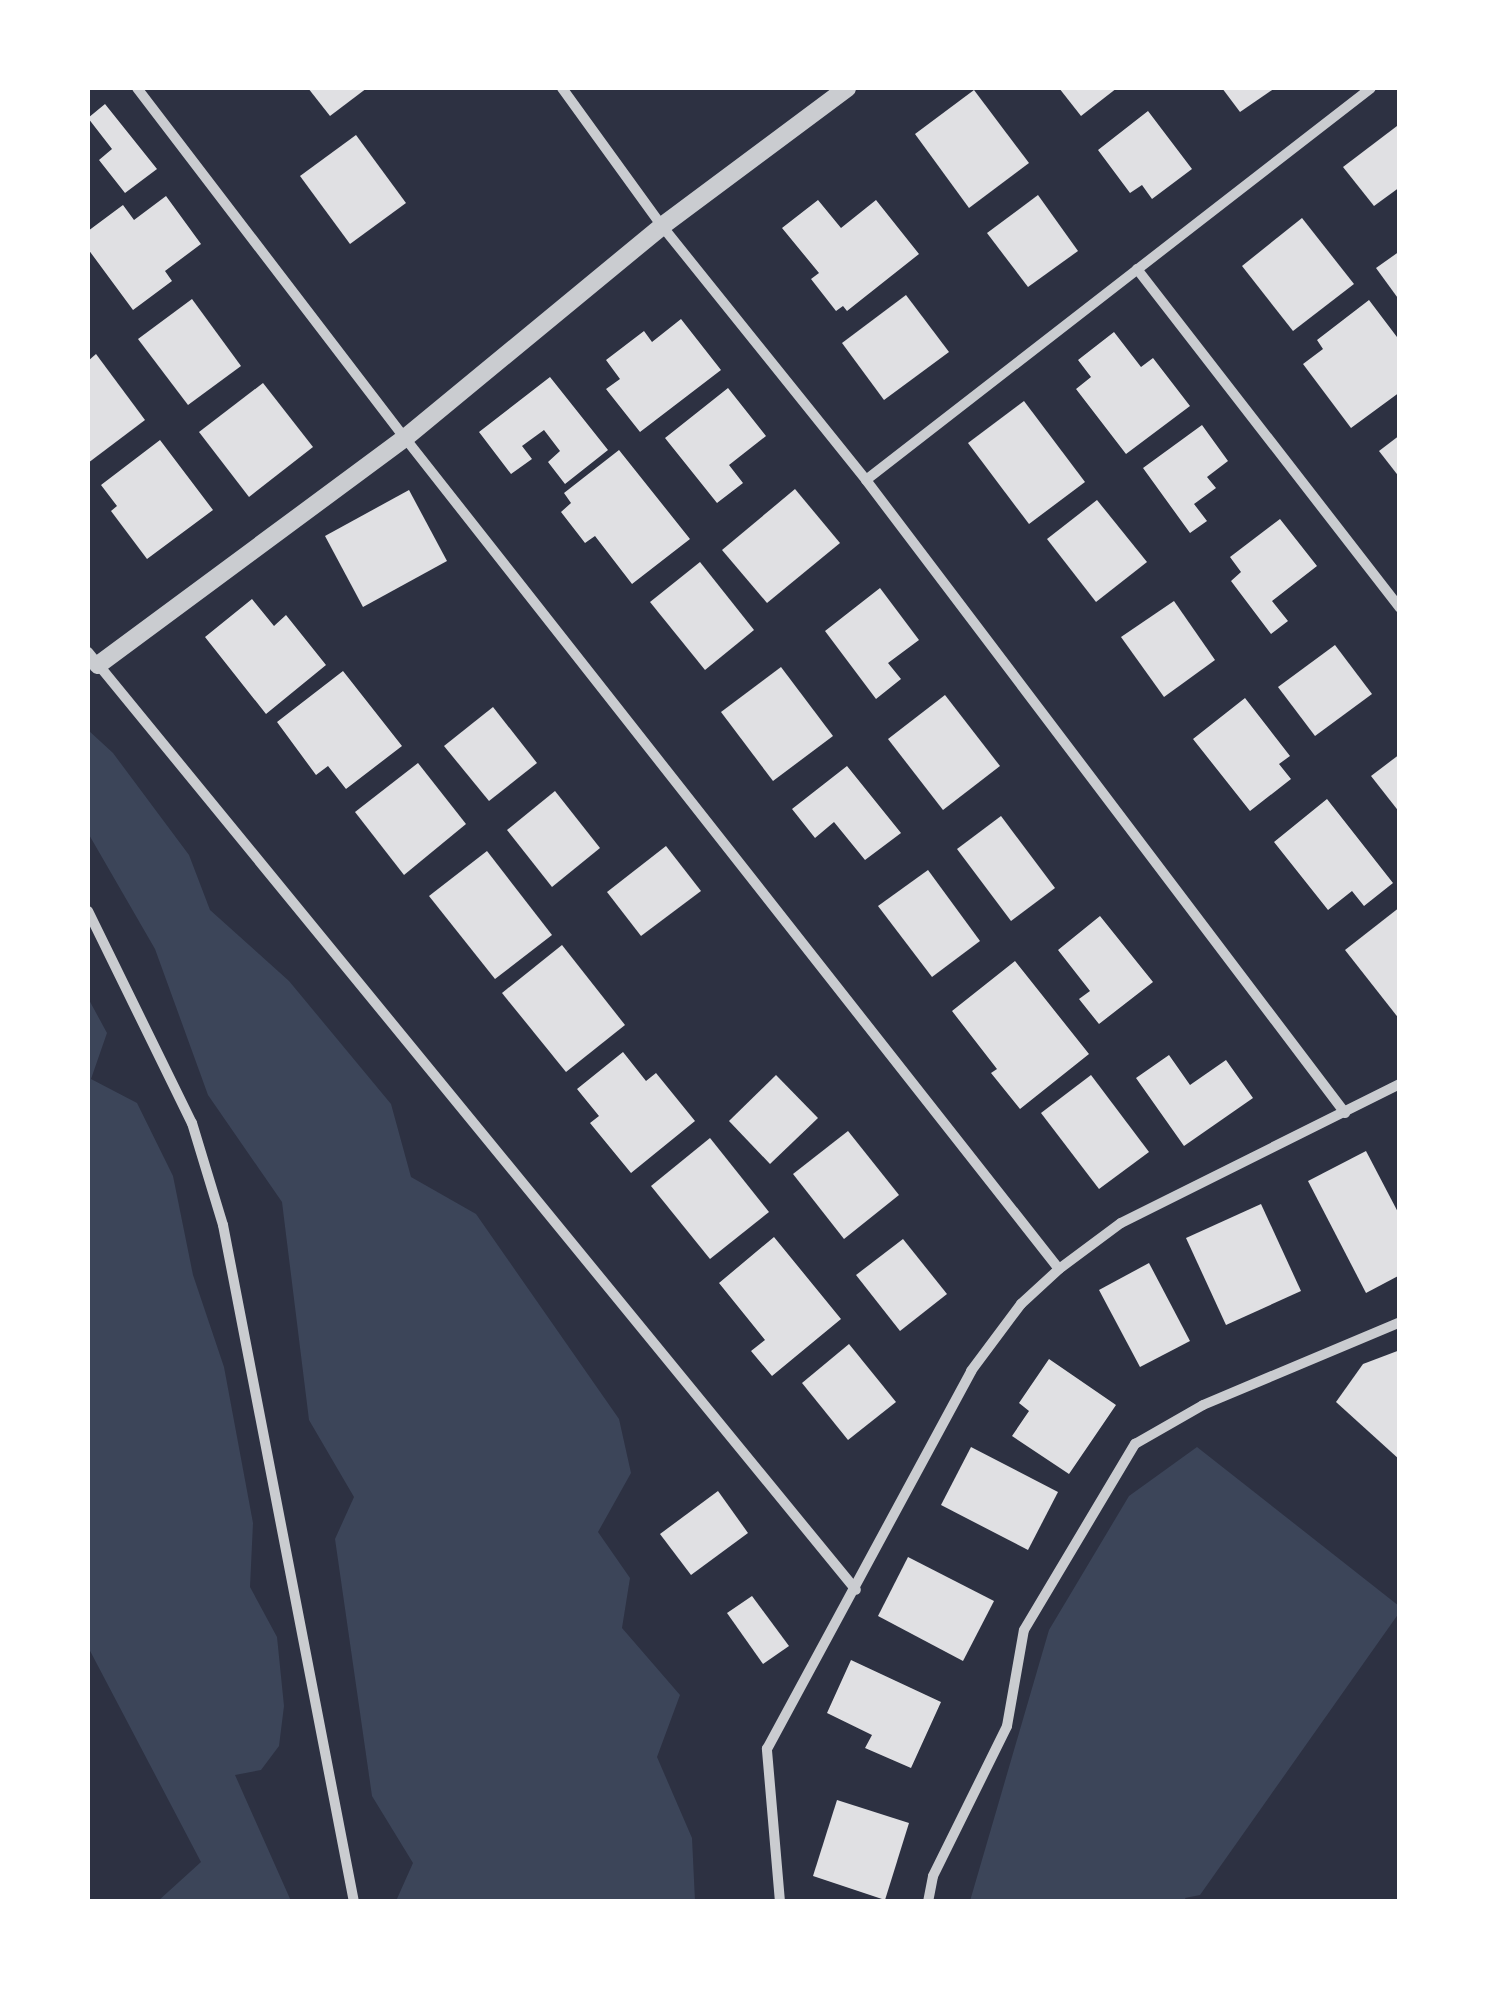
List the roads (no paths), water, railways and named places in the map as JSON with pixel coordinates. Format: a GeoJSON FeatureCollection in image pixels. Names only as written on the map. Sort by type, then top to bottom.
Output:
{"type":"FeatureCollection","features":[{"type":"Feature","properties":{"kind":"street"},"geometry":{"type":"LineString","coordinates":[[137,88],[404,438],[1058,1269]]}},
{"type":"Feature","properties":{"kind":"street"},"geometry":{"type":"LineString","coordinates":[[562,88],[662,226],[866,480],[1345,1112]]}},
{"type":"Feature","properties":{"kind":"street"},"geometry":{"type":"LineString","coordinates":[[847,88],[662,226],[404,438],[93,659],[856,1590]]}},
{"type":"Feature","properties":{"kind":"street"},"geometry":{"type":"LineString","coordinates":[[866,480],[1371,88]]}},
{"type":"Feature","properties":{"kind":"street"},"geometry":{"type":"LineString","coordinates":[[1137,269],[1400,608]]}},
{"type":"Feature","properties":{"kind":"street"},"geometry":{"type":"LineString","coordinates":[[88,911],[192,1123],[223,1225],[354,1902]]}},
{"type":"Feature","properties":{"kind":"street"},"geometry":{"type":"LineString","coordinates":[[780,1902],[766,1749],[856,1590],[971,1371],[1021,1304],[1058,1269],[1121,1223],[1400,1084]]}},
{"type":"Feature","properties":{"kind":"street"},"geometry":{"type":"LineString","coordinates":[[928,1902],[933,1876],[1008,1726],[1024,1630],[1135,1444],[1202,1406],[1400,1322]]}}]}
